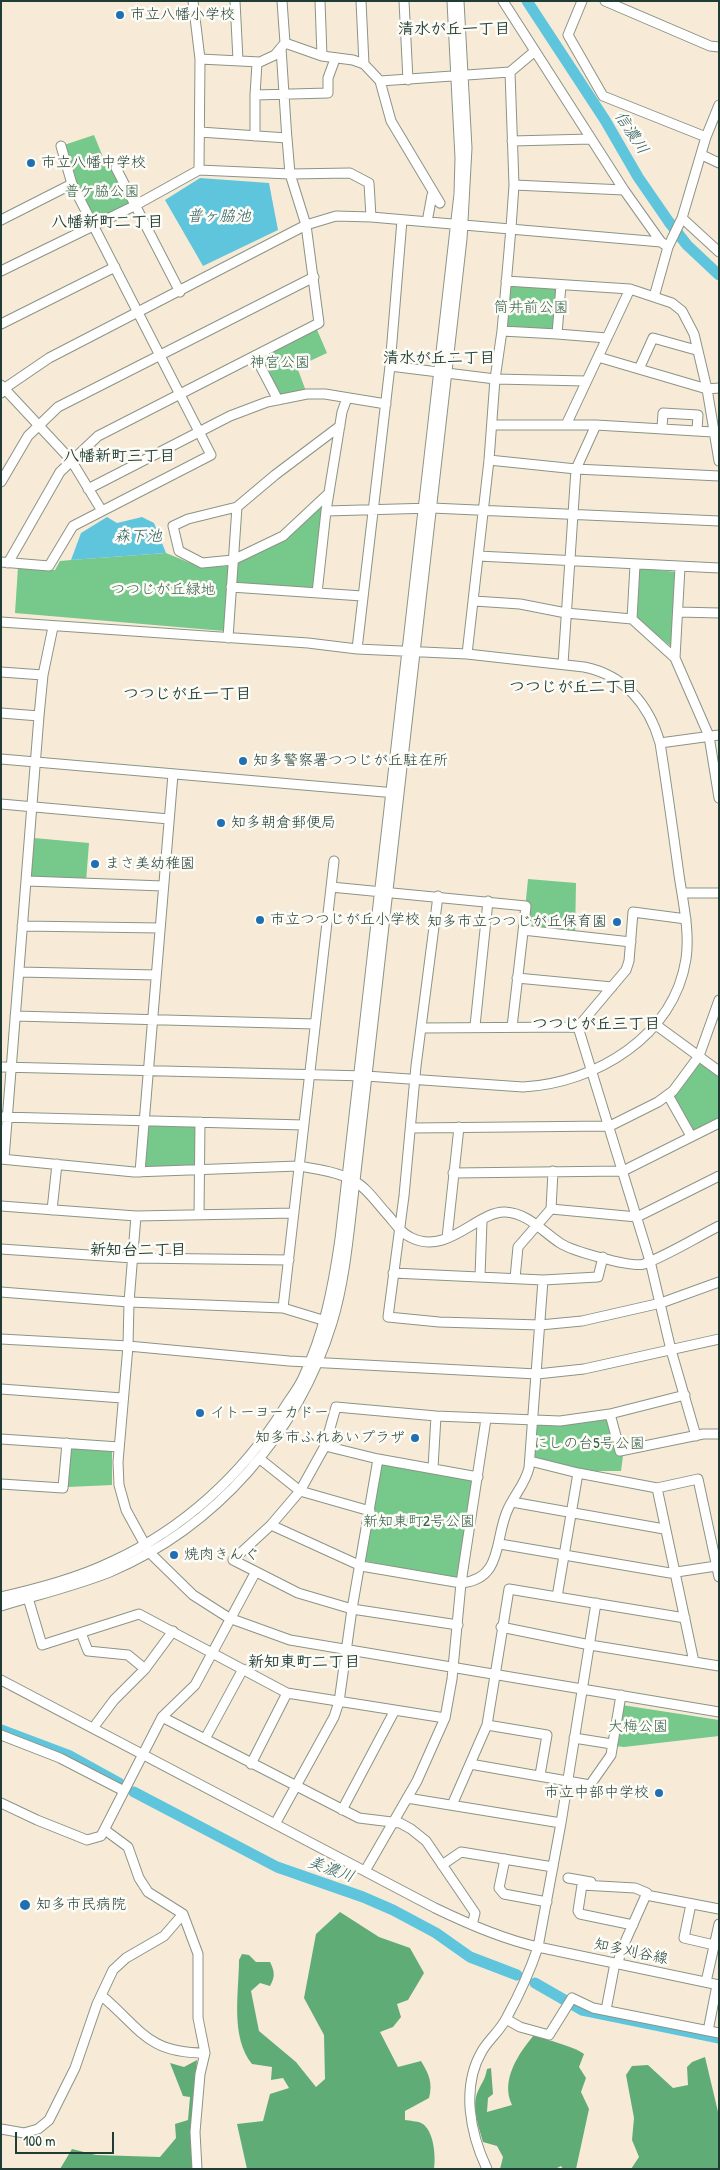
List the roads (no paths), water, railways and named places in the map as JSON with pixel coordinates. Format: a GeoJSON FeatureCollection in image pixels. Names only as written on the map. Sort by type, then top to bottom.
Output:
{"type":"FeatureCollection","features":[{"type":"Feature","properties":{"kind":"street"},"geometry":{"type":"LineString","coordinates":[[193,1],[200,58],[199,170]]}},
{"type":"Feature","properties":{"kind":"street"},"geometry":{"type":"LineString","coordinates":[[235,1],[238,60]]}},
{"type":"Feature","properties":{"kind":"street"},"geometry":{"type":"LineString","coordinates":[[61,146],[72,184],[179,394],[201,433],[211,455],[73,526],[49,566],[5,562],[60,472],[71,460],[98,436],[179,394],[319,323],[306,225],[290,174],[284,94],[282,1]]}},
{"type":"Feature","properties":{"kind":"street"},"geometry":{"type":"LineString","coordinates":[[320,1],[322,56]]}},
{"type":"Feature","properties":{"kind":"street"},"geometry":{"type":"LineString","coordinates":[[361,1],[364,64]]}},
{"type":"Feature","properties":{"kind":"street"},"geometry":{"type":"LineString","coordinates":[[404,1],[408,80]]}},
{"type":"Feature","properties":{"kind":"street"},"geometry":{"type":"LineString","coordinates":[[1,1606],[83,1582],[147,1549],[212,1508],[260,1459],[296,1407],[314,1361],[343,1275],[362,1076],[428,508],[467,148],[452,1]]}},
{"type":"Feature","properties":{"kind":"street"},"geometry":{"type":"LineString","coordinates":[[459,1],[460,76]]}},
{"type":"Feature","properties":{"kind":"street"},"geometry":{"type":"LineString","coordinates":[[504,1],[624,190],[667,243]]}},
{"type":"Feature","properties":{"kind":"street"},"geometry":{"type":"LineString","coordinates":[[582,1],[568,35],[602,96],[706,137]]}},
{"type":"Feature","properties":{"kind":"street"},"geometry":{"type":"LineString","coordinates":[[604,1],[710,46],[719,47]]}},
{"type":"Feature","properties":{"kind":"street"},"geometry":{"type":"LineString","coordinates":[[200,58],[256,63],[275,55],[283,45]]}},
{"type":"Feature","properties":{"kind":"street"},"geometry":{"type":"LineString","coordinates":[[283,45],[322,56],[353,60],[364,64],[380,81],[391,120],[440,203],[432,195],[427,222]]}},
{"type":"Feature","properties":{"kind":"street"},"geometry":{"type":"LineString","coordinates":[[380,81],[510,72],[535,51]]}},
{"type":"Feature","properties":{"kind":"street"},"geometry":{"type":"LineString","coordinates":[[255,95],[328,93],[328,78],[335,59]]}},
{"type":"Feature","properties":{"kind":"street"},"geometry":{"type":"LineString","coordinates":[[255,136],[256,63]]}},
{"type":"Feature","properties":{"kind":"street"},"geometry":{"type":"LineString","coordinates":[[467,654],[493,425],[495,379],[502,331],[511,228],[514,185],[510,72]]}},
{"type":"Feature","properties":{"kind":"street"},"geometry":{"type":"LineString","coordinates":[[654,297],[667,243],[682,218],[706,137],[719,105]]}},
{"type":"Feature","properties":{"kind":"street"},"geometry":{"type":"LineString","coordinates":[[200,132],[287,138],[287,140]]}},
{"type":"Feature","properties":{"kind":"street"},"geometry":{"type":"LineString","coordinates":[[512,141],[591,139]]}},
{"type":"Feature","properties":{"kind":"street"},"geometry":{"type":"LineString","coordinates":[[702,154],[719,163]]}},
{"type":"Feature","properties":{"kind":"street"},"geometry":{"type":"LineString","coordinates":[[116,168],[180,292]]}},
{"type":"Feature","properties":{"kind":"street"},"geometry":{"type":"LineString","coordinates":[[1,272],[93,224],[136,205],[199,170],[290,174],[350,173],[369,184],[371,217]]}},
{"type":"Feature","properties":{"kind":"street"},"geometry":{"type":"LineString","coordinates":[[1,220],[72,184]]}},
{"type":"Feature","properties":{"kind":"street"},"geometry":{"type":"LineString","coordinates":[[514,185],[624,190]]}},
{"type":"Feature","properties":{"kind":"street"},"geometry":{"type":"LineString","coordinates":[[102,511],[71,460],[2,389],[49,358],[180,292],[306,225],[336,216],[371,217],[667,243]]}},
{"type":"Feature","properties":{"kind":"street"},"geometry":{"type":"LineString","coordinates":[[682,218],[719,252]]}},
{"type":"Feature","properties":{"kind":"street"},"geometry":{"type":"LineString","coordinates":[[357,649],[390,366],[402,220]]}},
{"type":"Feature","properties":{"kind":"street"},"geometry":{"type":"LineString","coordinates":[[1,324],[115,267]]}},
{"type":"Feature","properties":{"kind":"street"},"geometry":{"type":"LineString","coordinates":[[1,482],[28,436],[58,407],[314,277]]}},
{"type":"Feature","properties":{"kind":"street"},"geometry":{"type":"LineString","coordinates":[[506,281],[630,289],[672,303],[682,311],[689,321],[707,390],[719,461]]}},
{"type":"Feature","properties":{"kind":"street"},"geometry":{"type":"LineString","coordinates":[[557,334],[561,284]]}},
{"type":"Feature","properties":{"kind":"street"},"geometry":{"type":"LineString","coordinates":[[566,425],[630,289]]}},
{"type":"Feature","properties":{"kind":"street"},"geometry":{"type":"LineString","coordinates":[[502,331],[607,338]]}},
{"type":"Feature","properties":{"kind":"street"},"geometry":{"type":"LineString","coordinates":[[639,369],[652,338],[696,350]]}},
{"type":"Feature","properties":{"kind":"street"},"geometry":{"type":"LineString","coordinates":[[255,356],[278,400]]}},
{"type":"Feature","properties":{"kind":"street"},"geometry":{"type":"LineString","coordinates":[[598,357],[707,390],[719,388]]}},
{"type":"Feature","properties":{"kind":"street"},"geometry":{"type":"LineString","coordinates":[[390,366],[443,371],[495,379],[586,382]]}},
{"type":"Feature","properties":{"kind":"street"},"geometry":{"type":"LineString","coordinates":[[88,489],[201,433],[230,416],[278,400],[307,394],[386,404]]}},
{"type":"Feature","properties":{"kind":"street"},"geometry":{"type":"LineString","coordinates":[[317,593],[328,493],[347,398]]}},
{"type":"Feature","properties":{"kind":"street"},"geometry":{"type":"LineString","coordinates":[[662,428],[663,413],[698,415],[697,430]]}},
{"type":"Feature","properties":{"kind":"street"},"geometry":{"type":"LineString","coordinates":[[493,425],[596,425],[713,432]]}},
{"type":"Feature","properties":{"kind":"street"},"geometry":{"type":"LineString","coordinates":[[562,664],[576,469],[596,425]]}},
{"type":"Feature","properties":{"kind":"street"},"geometry":{"type":"LineString","coordinates":[[328,493],[283,536],[233,560],[202,564],[179,551],[173,526],[188,519],[237,507],[275,474],[340,426]]}},
{"type":"Feature","properties":{"kind":"street"},"geometry":{"type":"LineString","coordinates":[[489,460],[576,469],[719,476]]}},
{"type":"Feature","properties":{"kind":"street"},"geometry":{"type":"LineString","coordinates":[[228,638],[237,507]]}},
{"type":"Feature","properties":{"kind":"street"},"geometry":{"type":"LineString","coordinates":[[326,511],[428,508],[719,521]]}},
{"type":"Feature","properties":{"kind":"street"},"geometry":{"type":"LineString","coordinates":[[478,556],[719,568]]}},
{"type":"Feature","properties":{"kind":"street"},"geometry":{"type":"LineString","coordinates":[[632,619],[635,565]]}},
{"type":"Feature","properties":{"kind":"street"},"geometry":{"type":"LineString","coordinates":[[674,658],[680,567]]}},
{"type":"Feature","properties":{"kind":"street"},"geometry":{"type":"LineString","coordinates":[[231,587],[362,596]]}},
{"type":"Feature","properties":{"kind":"street"},"geometry":{"type":"LineString","coordinates":[[474,600],[520,604],[566,613],[632,619],[674,658],[709,736],[719,798]]}},
{"type":"Feature","properties":{"kind":"street"},"geometry":{"type":"LineString","coordinates":[[678,612],[719,613]]}},
{"type":"Feature","properties":{"kind":"street"},"geometry":{"type":"LineString","coordinates":[[1,622],[52,627],[308,643],[357,649],[467,654],[595,669],[617,679],[644,706],[652,718],[660,743],[686,919],[686,958],[682,976],[676,992],[656,1025],[627,1052],[592,1071],[544,1086],[523,1087],[416,1078],[362,1076],[6,1068]]}},
{"type":"Feature","properties":{"kind":"street"},"geometry":{"type":"LineString","coordinates":[[52,627],[43,675],[15,1016],[6,1068],[3,1159],[140,1172],[300,1166],[320,1169],[351,1180],[391,1217],[399,1230],[417,1240],[429,1241],[447,1238],[496,1214],[508,1212],[539,1225],[561,1244],[603,1257],[643,1265],[719,1226]]}},
{"type":"Feature","properties":{"kind":"street"},"geometry":{"type":"LineString","coordinates":[[1,672],[43,675]]}},
{"type":"Feature","properties":{"kind":"street"},"geometry":{"type":"LineString","coordinates":[[1,713],[39,716]]}},
{"type":"Feature","properties":{"kind":"street"},"geometry":{"type":"LineString","coordinates":[[660,743],[719,735]]}},
{"type":"Feature","properties":{"kind":"street"},"geometry":{"type":"LineString","coordinates":[[1,758],[395,793]]}},
{"type":"Feature","properties":{"kind":"street"},"geometry":{"type":"LineString","coordinates":[[140,1172],[151,1020],[173,774]]}},
{"type":"Feature","properties":{"kind":"street"},"geometry":{"type":"LineString","coordinates":[[1,804],[169,819]]}},
{"type":"Feature","properties":{"kind":"street"},"geometry":{"type":"LineString","coordinates":[[283,1308],[334,861]]}},
{"type":"Feature","properties":{"kind":"street"},"geometry":{"type":"LineString","coordinates":[[27,881],[164,886]]}},
{"type":"Feature","properties":{"kind":"street"},"geometry":{"type":"LineString","coordinates":[[332,887],[526,906],[512,1027]]}},
{"type":"Feature","properties":{"kind":"street"},"geometry":{"type":"LineString","coordinates":[[682,893],[719,893]]}},
{"type":"Feature","properties":{"kind":"street"},"geometry":{"type":"LineString","coordinates":[[438,896],[421,1028],[412,1128],[388,1317],[439,1322],[540,1325],[582,1321],[661,1303],[719,1282]]}},
{"type":"Feature","properties":{"kind":"street"},"geometry":{"type":"LineString","coordinates":[[475,1026],[488,901]]}},
{"type":"Feature","properties":{"kind":"street"},"geometry":{"type":"LineString","coordinates":[[421,1028],[578,1026],[626,970],[631,942],[633,912],[686,919]]}},
{"type":"Feature","properties":{"kind":"street"},"geometry":{"type":"LineString","coordinates":[[22,926],[160,928]]}},
{"type":"Feature","properties":{"kind":"street"},"geometry":{"type":"LineString","coordinates":[[523,930],[631,942]]}},
{"type":"Feature","properties":{"kind":"street"},"geometry":{"type":"LineString","coordinates":[[19,972],[156,975]]}},
{"type":"Feature","properties":{"kind":"street"},"geometry":{"type":"LineString","coordinates":[[517,978],[612,987]]}},
{"type":"Feature","properties":{"kind":"street"},"geometry":{"type":"LineString","coordinates":[[412,1128],[610,1126],[668,1095],[699,1056],[719,1000]]}},
{"type":"Feature","properties":{"kind":"street"},"geometry":{"type":"LineString","coordinates":[[15,1016],[315,1024]]}},
{"type":"Feature","properties":{"kind":"street"},"geometry":{"type":"LineString","coordinates":[[656,1025],[719,1071]]}},
{"type":"Feature","properties":{"kind":"street"},"geometry":{"type":"LineString","coordinates":[[578,1026],[650,1261],[671,1350],[696,1436]]}},
{"type":"Feature","properties":{"kind":"street"},"geometry":{"type":"LineString","coordinates":[[668,1095],[691,1136]]}},
{"type":"Feature","properties":{"kind":"street"},"geometry":{"type":"LineString","coordinates":[[4,1117],[304,1125]]}},
{"type":"Feature","properties":{"kind":"street"},"geometry":{"type":"LineString","coordinates":[[199,1215],[200,1122]]}},
{"type":"Feature","properties":{"kind":"street"},"geometry":{"type":"LineString","coordinates":[[453,1173],[623,1171],[719,1123]]}},
{"type":"Feature","properties":{"kind":"street"},"geometry":{"type":"LineString","coordinates":[[447,1238],[459,1127]]}},
{"type":"Feature","properties":{"kind":"street"},"geometry":{"type":"LineString","coordinates":[[52,1210],[57,1164]]}},
{"type":"Feature","properties":{"kind":"street"},"geometry":{"type":"LineString","coordinates":[[516,1278],[518,1247],[551,1209],[553,1171]]}},
{"type":"Feature","properties":{"kind":"street"},"geometry":{"type":"LineString","coordinates":[[551,1209],[637,1217],[719,1176]]}},
{"type":"Feature","properties":{"kind":"street"},"geometry":{"type":"LineString","coordinates":[[1,1206],[136,1216],[294,1213]]}},
{"type":"Feature","properties":{"kind":"street"},"geometry":{"type":"LineString","coordinates":[[136,1216],[118,1473],[126,1510],[147,1549],[193,1595],[230,1618],[290,1640],[719,1712]]}},
{"type":"Feature","properties":{"kind":"street"},"geometry":{"type":"LineString","coordinates":[[480,1276],[482,1221]]}},
{"type":"Feature","properties":{"kind":"street"},"geometry":{"type":"LineString","coordinates":[[1,1249],[133,1258],[289,1260]]}},
{"type":"Feature","properties":{"kind":"street"},"geometry":{"type":"LineString","coordinates":[[393,1273],[543,1280],[598,1277],[603,1257]]}},
{"type":"Feature","properties":{"kind":"street"},"geometry":{"type":"LineString","coordinates":[[271,1525],[361,1566],[461,1583],[474,1582],[487,1572],[500,1544],[504,1521],[512,1502],[526,1480],[530,1461],[543,1280]]}},
{"type":"Feature","properties":{"kind":"street"},"geometry":{"type":"LineString","coordinates":[[1,1292],[129,1302],[283,1308],[328,1321]]}},
{"type":"Feature","properties":{"kind":"street"},"geometry":{"type":"LineString","coordinates":[[1,1339],[128,1346],[314,1361],[536,1374],[584,1369],[719,1339]]}},
{"type":"Feature","properties":{"kind":"street"},"geometry":{"type":"LineString","coordinates":[[1,1597],[95,1569],[147,1549],[158,1538],[220,1490],[240,1468],[270,1430],[314,1361]]}},
{"type":"Feature","properties":{"kind":"street"},"geometry":{"type":"LineString","coordinates":[[1,1389],[122,1398]]}},
{"type":"Feature","properties":{"kind":"street"},"geometry":{"type":"LineString","coordinates":[[458,1625],[352,1609],[298,1594],[233,1560],[271,1525],[300,1491],[326,1446],[336,1408],[532,1422],[560,1421],[610,1414],[685,1395]]}},
{"type":"Feature","properties":{"kind":"street"},"geometry":{"type":"LineString","coordinates":[[610,1414],[620,1451],[696,1436],[719,1434]]}},
{"type":"Feature","properties":{"kind":"street"},"geometry":{"type":"LineString","coordinates":[[433,1468],[436,1416]]}},
{"type":"Feature","properties":{"kind":"street"},"geometry":{"type":"LineString","coordinates":[[365,1871],[407,1798],[430,1754],[445,1718],[458,1625],[461,1583],[486,1419]]}},
{"type":"Feature","properties":{"kind":"street"},"geometry":{"type":"LineString","coordinates":[[1,1439],[119,1446]]}},
{"type":"Feature","properties":{"kind":"street"},"geometry":{"type":"LineString","coordinates":[[1,1484],[63,1488],[68,1442]]}},
{"type":"Feature","properties":{"kind":"street"},"geometry":{"type":"LineString","coordinates":[[326,1446],[378,1459],[478,1477]]}},
{"type":"Feature","properties":{"kind":"street"},"geometry":{"type":"LineString","coordinates":[[260,1459],[300,1491],[370,1511]]}},
{"type":"Feature","properties":{"kind":"street"},"geometry":{"type":"LineString","coordinates":[[275,1824],[334,1718],[339,1702],[352,1609],[361,1566],[378,1459]]}},
{"type":"Feature","properties":{"kind":"street"},"geometry":{"type":"LineString","coordinates":[[530,1461],[578,1473],[657,1488],[698,1479],[719,1577]]}},
{"type":"Feature","properties":{"kind":"street"},"geometry":{"type":"LineString","coordinates":[[557,1596],[578,1473]]}},
{"type":"Feature","properties":{"kind":"street"},"geometry":{"type":"LineString","coordinates":[[657,1488],[664,1529],[676,1574],[694,1662]]}},
{"type":"Feature","properties":{"kind":"street"},"geometry":{"type":"LineString","coordinates":[[512,1502],[664,1529]]}},
{"type":"Feature","properties":{"kind":"street"},"geometry":{"type":"LineString","coordinates":[[500,1544],[676,1574],[716,1566]]}},
{"type":"Feature","properties":{"kind":"street"},"geometry":{"type":"LineString","coordinates":[[1,1803],[87,1840],[97,1838],[105,1830],[162,1717],[195,1685],[255,1573]]}},
{"type":"Feature","properties":{"kind":"street"},"geometry":{"type":"LineString","coordinates":[[452,1805],[487,1725],[496,1675],[501,1627],[509,1589],[685,1618]]}},
{"type":"Feature","properties":{"kind":"street"},"geometry":{"type":"LineString","coordinates":[[28,1598],[42,1645],[139,1614],[287,1693],[445,1718]]}},
{"type":"Feature","properties":{"kind":"street"},"geometry":{"type":"LineString","coordinates":[[487,2169],[476,2144],[470,2087],[474,2068],[482,2049],[506,2019],[538,1947],[561,1823],[596,1604]]}},
{"type":"Feature","properties":{"kind":"street"},"geometry":{"type":"LineString","coordinates":[[501,1627],[590,1645],[719,1666]]}},
{"type":"Feature","properties":{"kind":"street"},"geometry":{"type":"LineString","coordinates":[[93,1728],[114,1700],[145,1669],[173,1631]]}},
{"type":"Feature","properties":{"kind":"street"},"geometry":{"type":"LineString","coordinates":[[81,1633],[88,1651],[128,1655],[145,1669]]}},
{"type":"Feature","properties":{"kind":"street"},"geometry":{"type":"LineString","coordinates":[[205,1739],[243,1669]]}},
{"type":"Feature","properties":{"kind":"street","name":"知多刈谷線"},"geometry":{"type":"LineString","coordinates":[[1,1680],[472,1925],[520,1943],[718,1985]]}},
{"type":"Feature","properties":{"kind":"street"},"geometry":{"type":"LineString","coordinates":[[251,1764],[287,1693]]}},
{"type":"Feature","properties":{"kind":"street"},"geometry":{"type":"LineString","coordinates":[[470,1764],[590,1785],[611,1755],[621,1695]]}},
{"type":"Feature","properties":{"kind":"street"},"geometry":{"type":"LineString","coordinates":[[342,1810],[396,1710]]}},
{"type":"Feature","properties":{"kind":"street"},"geometry":{"type":"LineString","coordinates":[[162,1717],[342,1810],[360,1818],[394,1822],[406,1826],[420,1835],[474,1913],[476,1917],[472,1925]]}},
{"type":"Feature","properties":{"kind":"street"},"geometry":{"type":"LineString","coordinates":[[487,1725],[547,1735],[540,1775]]}},
{"type":"Feature","properties":{"kind":"street"},"geometry":{"type":"LineString","coordinates":[[1,1735],[60,1758],[124,1791]]}},
{"type":"Feature","properties":{"kind":"street"},"geometry":{"type":"LineString","coordinates":[[574,1738],[612,1744]]}},
{"type":"Feature","properties":{"kind":"street"},"geometry":{"type":"LineString","coordinates":[[407,1798],[561,1823]]}},
{"type":"Feature","properties":{"kind":"street"},"geometry":{"type":"LineString","coordinates":[[105,1830],[128,1847],[139,1878],[148,1892],[183,1914],[187,1920],[188,1933],[198,1954],[198,2018],[205,2053],[200,2074],[195,2132],[197,2169]]}},
{"type":"Feature","properties":{"kind":"street"},"geometry":{"type":"LineString","coordinates":[[442,1865],[461,1852],[553,1867]]}},
{"type":"Feature","properties":{"kind":"street"},"geometry":{"type":"LineString","coordinates":[[505,1859],[499,1888],[504,1894],[547,1902]]}},
{"type":"Feature","properties":{"kind":"street"},"geometry":{"type":"LineString","coordinates":[[568,1878],[593,1882],[594,1885]]}},
{"type":"Feature","properties":{"kind":"street"},"geometry":{"type":"LineString","coordinates":[[606,2010],[621,1951],[633,1925],[646,1896],[647,1893],[635,1888],[582,1885],[578,1911],[580,1914],[633,1925]]}},
{"type":"Feature","properties":{"kind":"street"},"geometry":{"type":"LineString","coordinates":[[646,1896],[719,1908]]}},
{"type":"Feature","properties":{"kind":"street"},"geometry":{"type":"LineString","coordinates":[[691,1904],[684,1938],[714,1946]]}},
{"type":"Feature","properties":{"kind":"street"},"geometry":{"type":"LineString","coordinates":[[1,2129],[24,2133],[38,2129],[49,2120],[75,2068],[113,1970],[119,1963],[164,1936],[183,1914]]}},
{"type":"Feature","properties":{"kind":"street"},"geometry":{"type":"LineString","coordinates":[[706,1982],[719,1924]]}},
{"type":"Feature","properties":{"kind":"street"},"geometry":{"type":"LineString","coordinates":[[708,2031],[718,1985]]}},
{"type":"Feature","properties":{"kind":"street"},"geometry":{"type":"LineString","coordinates":[[102,1996],[151,2042],[184,2052],[205,2053]]}},
{"type":"Feature","properties":{"kind":"street"},"geometry":{"type":"LineString","coordinates":[[506,2019],[520,2027],[549,2036],[569,2001],[719,2033]]}},
{"type":"Feature","properties":{"kind":"water","name":"普ヶ脇池"},"geometry":{"type":"Polygon","coordinates":[[[200,178],[269,183],[278,230],[203,266],[165,200],[200,178]]]}},
{"type":"Feature","properties":{"kind":"water","name":"森下池"},"geometry":{"type":"Polygon","coordinates":[[[107,517],[117,523],[142,517],[154,523],[166,553],[71,560],[81,533],[107,517]]]}},
{"type":"Feature","properties":{"kind":"waterway","name":"信濃川"},"geometry":{"type":"LineString","coordinates":[[527,1],[605,120],[638,177],[669,222],[687,245],[719,275]]}},
{"type":"Feature","properties":{"kind":"waterway","name":"美濃川"},"geometry":{"type":"LineString","coordinates":[[1,1730],[70,1756],[119,1783]]}},
{"type":"Feature","properties":{"kind":"waterway","name":"美濃川"},"geometry":{"type":"LineString","coordinates":[[134,1792],[277,1867],[363,1897],[393,1910],[436,1933],[470,1957],[517,1975]]}},
{"type":"Feature","properties":{"kind":"waterway","name":"美濃川"},"geometry":{"type":"LineString","coordinates":[[535,1983],[582,2010],[719,2038]]}},
{"type":"Feature","properties":{"kind":"place","name":"市立八幡小学校"},"geometry":{"type":"Point","coordinates":[120,15]}},
{"type":"Feature","properties":{"kind":"place","name":"市立八幡中学校"},"geometry":{"type":"Point","coordinates":[31,163]}},
{"type":"Feature","properties":{"kind":"place","name":"知多警察署つつじが丘駐在所"},"geometry":{"type":"Point","coordinates":[243,761]}},
{"type":"Feature","properties":{"kind":"place","name":"知多朝倉郵便局"},"geometry":{"type":"Point","coordinates":[221,823]}},
{"type":"Feature","properties":{"kind":"place","name":"まさ美幼稚園"},"geometry":{"type":"Point","coordinates":[95,864]}},
{"type":"Feature","properties":{"kind":"place","name":"市立つつじが丘小学校"},"geometry":{"type":"Point","coordinates":[260,920]}},
{"type":"Feature","properties":{"kind":"place","name":"知多市立つつじが丘保育園"},"geometry":{"type":"Point","coordinates":[617,922]}},
{"type":"Feature","properties":{"kind":"place","name":"イトーヨーカドー"},"geometry":{"type":"Point","coordinates":[200,1413]}},
{"type":"Feature","properties":{"kind":"place","name":"知多市ふれあいプラザ"},"geometry":{"type":"Point","coordinates":[415,1438]}},
{"type":"Feature","properties":{"kind":"place","name":"焼肉きんぐ"},"geometry":{"type":"Point","coordinates":[174,1555]}},
{"type":"Feature","properties":{"kind":"place","name":"市立中部中学校"},"geometry":{"type":"Point","coordinates":[659,1793]}},
{"type":"Feature","properties":{"kind":"place","name":"知多市民病院"},"geometry":{"type":"Point","coordinates":[25,1905]}},
{"type":"Feature","properties":{"kind":"district","name":"清水が丘一丁目"},"geometry":{"type":"Point","coordinates":[454,30]}},
{"type":"Feature","properties":{"kind":"district","name":"八幡新町二丁目"},"geometry":{"type":"Point","coordinates":[107,223]}},
{"type":"Feature","properties":{"kind":"district","name":"清水が丘二丁目"},"geometry":{"type":"Point","coordinates":[439,359]}},
{"type":"Feature","properties":{"kind":"district","name":"八幡新町三丁目"},"geometry":{"type":"Point","coordinates":[119,457]}},
{"type":"Feature","properties":{"kind":"district","name":"つつじが丘二丁目"},"geometry":{"type":"Point","coordinates":[573,688]}},
{"type":"Feature","properties":{"kind":"district","name":"つつじが丘一丁目"},"geometry":{"type":"Point","coordinates":[187,695]}},
{"type":"Feature","properties":{"kind":"district","name":"つつじが丘三丁目"},"geometry":{"type":"Point","coordinates":[596,1025]}},
{"type":"Feature","properties":{"kind":"district","name":"新知台二丁目"},"geometry":{"type":"Point","coordinates":[138,1251]}},
{"type":"Feature","properties":{"kind":"district","name":"新知東町二丁目"},"geometry":{"type":"Point","coordinates":[304,1663]}},
{"type":"Feature","properties":{"kind":"park label","name":"普ケ脇公園"},"geometry":{"type":"Point","coordinates":[102,192]}},
{"type":"Feature","properties":{"kind":"park label","name":"筒井前公園"},"geometry":{"type":"Point","coordinates":[531,308]}},
{"type":"Feature","properties":{"kind":"park label","name":"神宮公園"},"geometry":{"type":"Point","coordinates":[280,363]}},
{"type":"Feature","properties":{"kind":"park label","name":"つつじが丘緑地"},"geometry":{"type":"Point","coordinates":[163,590]}},
{"type":"Feature","properties":{"kind":"park label","name":"にしの台5号公園"},"geometry":{"type":"Point","coordinates":[589,1444]}},
{"type":"Feature","properties":{"kind":"park label","name":"新知東町2号公園"},"geometry":{"type":"Point","coordinates":[419,1522]}},
{"type":"Feature","properties":{"kind":"park label","name":"大梅公園"},"geometry":{"type":"Point","coordinates":[638,1727]}}]}
